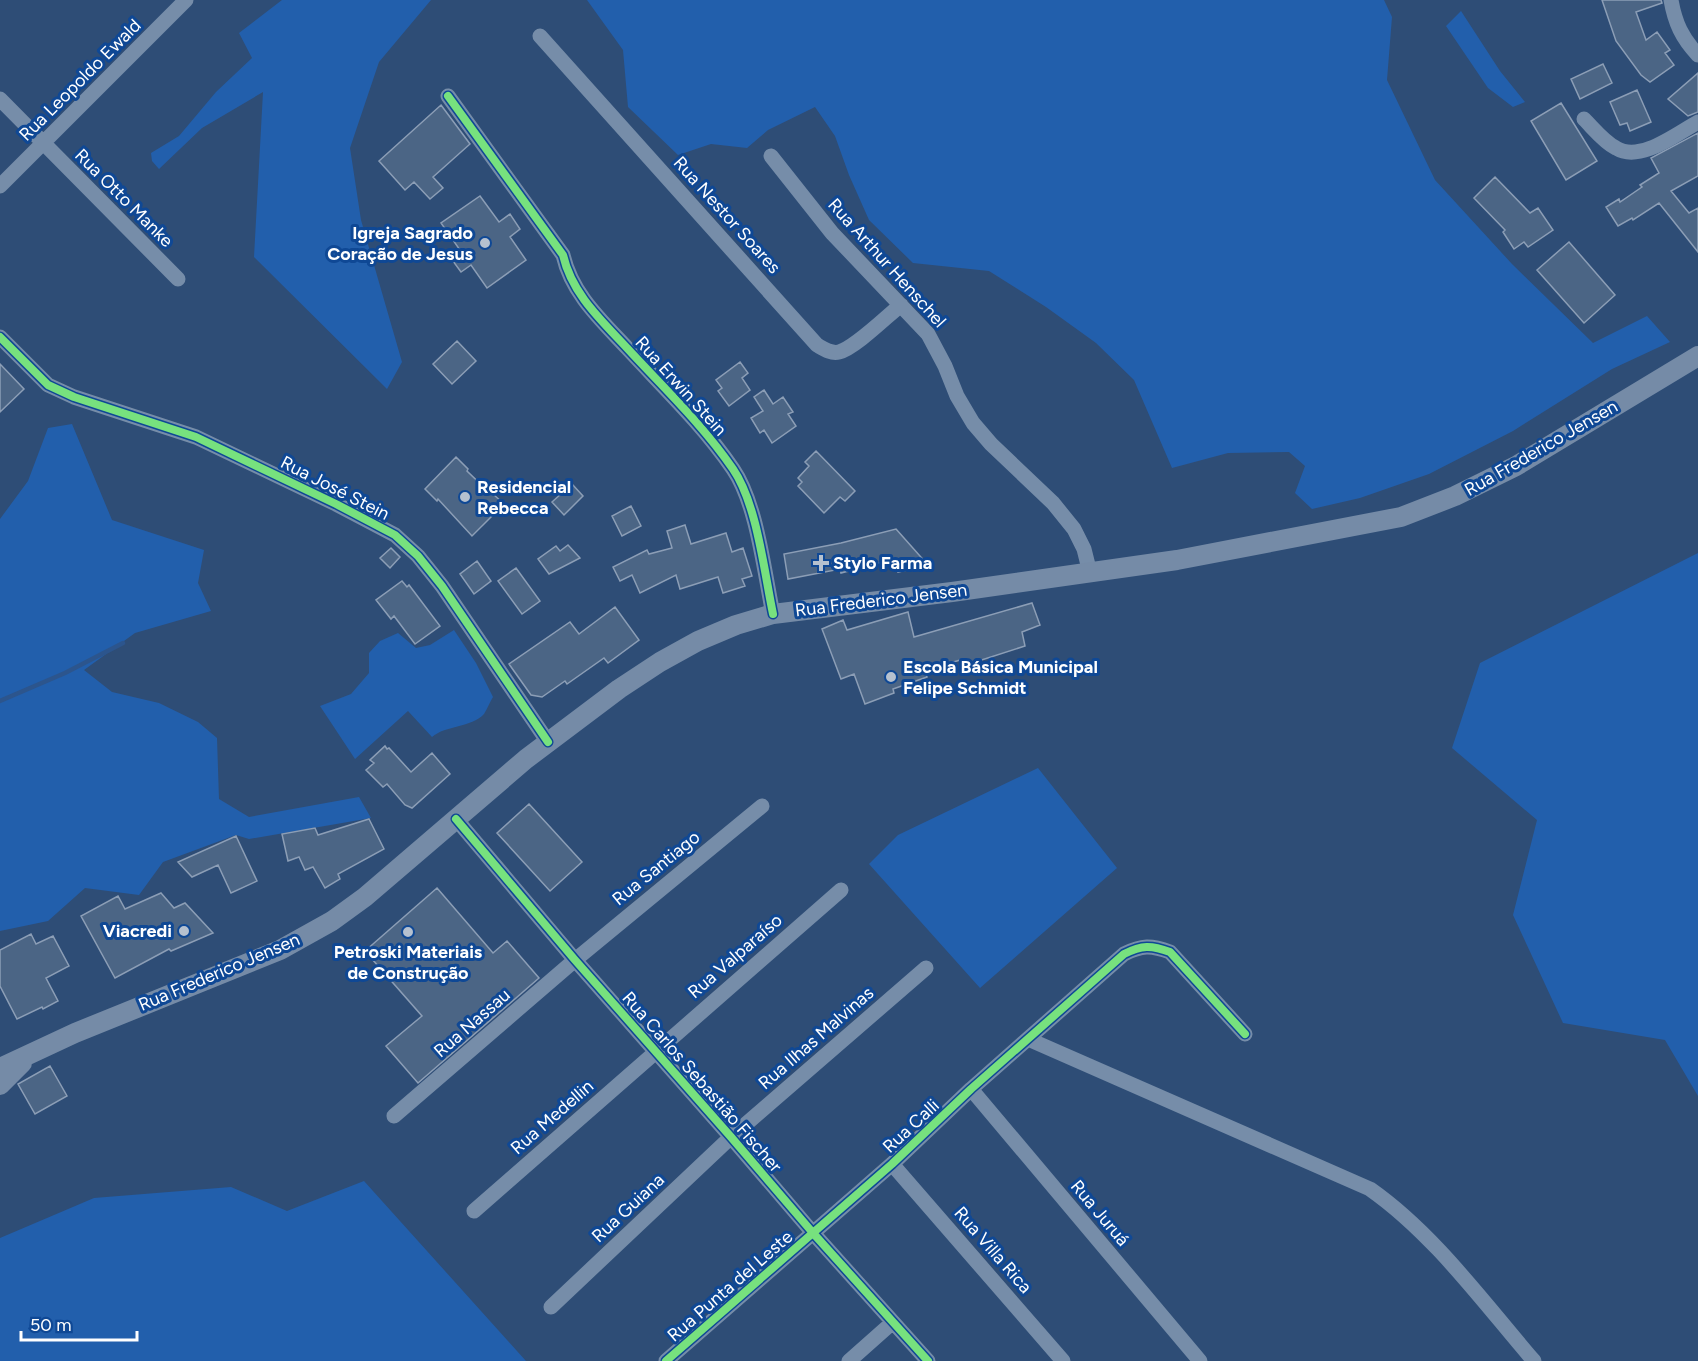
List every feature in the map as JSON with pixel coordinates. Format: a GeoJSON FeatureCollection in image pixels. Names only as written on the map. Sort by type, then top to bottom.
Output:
{"type":"FeatureCollection","features":[{"type":"Feature","properties":{"kind":"main road","name":"Rua Frederico Jensen"},"geometry":{"type":"LineString","coordinates":[[0,1068],[35,1051],[280,950],[332,921],[365,897],[548,742],[619,689],[660,662],[736,625],[773,614],[1177,560],[1385,521],[1410,514],[1455,496],[1516,466],[1698,356]]}},
{"type":"Feature","properties":{"kind":"main road","name":"Rua Frederico Jensen"},"geometry":{"type":"LineString","coordinates":[[0,1085],[35,1051]]}},
{"type":"Feature","properties":{"kind":"street","name":"Rua Leopoldo Ewald"},"geometry":{"type":"LineString","coordinates":[[0,186],[186,0]]}},
{"type":"Feature","properties":{"kind":"street"},"geometry":{"type":"LineString","coordinates":[[1671,0],[1684,40],[1698,55]]}},
{"type":"Feature","properties":{"kind":"street","name":"Rua Nestor Soares"},"geometry":{"type":"LineString","coordinates":[[540,36],[817,345],[831,352],[840,352],[852,346],[901,305]]}},
{"type":"Feature","properties":{"kind":"street","name":"Rua Erwin Stein"},"geometry":{"type":"LineString","coordinates":[[448,96],[563,255],[570,280],[578,292],[598,317],[715,444],[734,471],[746,494],[773,614]]}},
{"type":"Feature","properties":{"kind":"street","name":"Rua Otto Manke"},"geometry":{"type":"LineString","coordinates":[[0,99],[178,279]]}},
{"type":"Feature","properties":{"kind":"street"},"geometry":{"type":"LineString","coordinates":[[1584,119],[1615,148],[1629,153],[1644,151],[1698,122]]}},
{"type":"Feature","properties":{"kind":"street","name":"Rua Arthur Henschel"},"geometry":{"type":"LineString","coordinates":[[771,156],[832,233],[928,334],[945,366],[957,396],[974,423],[991,444],[1053,503],[1074,529],[1084,549],[1090,573]]}},
{"type":"Feature","properties":{"kind":"street","name":"Rua José Stein"},"geometry":{"type":"LineString","coordinates":[[0,337],[48,385],[87,402],[196,437],[395,535],[418,556],[442,586],[548,742]]}},
{"type":"Feature","properties":{"kind":"street","name":"Rua Santiago"},"geometry":{"type":"LineString","coordinates":[[575,960],[762,806]]}},
{"type":"Feature","properties":{"kind":"street","name":"Rua Carlos Sebastião Fischer"},"geometry":{"type":"LineString","coordinates":[[456,819],[655,1052],[928,1361]]}},
{"type":"Feature","properties":{"kind":"street","name":"Rua Valparaíso"},"geometry":{"type":"LineString","coordinates":[[655,1052],[841,890]]}},
{"type":"Feature","properties":{"kind":"street","name":"Rua Calli"},"geometry":{"type":"LineString","coordinates":[[813,1233],[1124,954],[1137,948],[1155,946],[1170,952],[1245,1034]]}},
{"type":"Feature","properties":{"kind":"street","name":"Rua Nassau"},"geometry":{"type":"LineString","coordinates":[[394,1116],[575,960]]}},
{"type":"Feature","properties":{"kind":"street","name":"Rua Ilhas Malvinas"},"geometry":{"type":"LineString","coordinates":[[731,1137],[926,968]]}},
{"type":"Feature","properties":{"kind":"street"},"geometry":{"type":"LineString","coordinates":[[1028,1039],[1370,1189],[1397,1208],[1425,1235],[1534,1361]]}},
{"type":"Feature","properties":{"kind":"street","name":"Rua Medellin"},"geometry":{"type":"LineString","coordinates":[[474,1211],[655,1052]]}},
{"type":"Feature","properties":{"kind":"street","name":"Rua Juruá"},"geometry":{"type":"LineString","coordinates":[[971,1089],[1200,1361]]}},
{"type":"Feature","properties":{"kind":"street","name":"Rua Guiana"},"geometry":{"type":"LineString","coordinates":[[551,1307],[731,1137]]}},
{"type":"Feature","properties":{"kind":"street","name":"Rua Villa Rica"},"geometry":{"type":"LineString","coordinates":[[892,1164],[1063,1361]]}},
{"type":"Feature","properties":{"kind":"street","name":"Rua Punta del Leste"},"geometry":{"type":"LineString","coordinates":[[666,1361],[813,1233]]}},
{"type":"Feature","properties":{"kind":"street"},"geometry":{"type":"LineString","coordinates":[[849,1361],[894,1322]]}},
{"type":"Feature","properties":{"kind":"shaded area"},"geometry":{"type":"Polygon","coordinates":[[[282,0],[431,0],[379,62],[350,148],[361,220],[402,362],[387,389],[254,257],[263,92],[202,128],[159,169],[152,161],[151,153],[179,136],[216,92],[252,58],[239,33],[282,0]]]}},
{"type":"Feature","properties":{"kind":"shaded area"},"geometry":{"type":"Polygon","coordinates":[[[587,0],[1384,0],[1392,17],[1387,80],[1435,180],[1512,264],[1593,343],[1647,316],[1670,342],[1612,369],[1513,431],[1429,474],[1360,498],[1312,509],[1295,493],[1305,466],[1289,452],[1228,453],[1172,468],[1134,380],[1096,343],[1046,307],[989,271],[913,263],[869,220],[835,136],[815,107],[768,130],[747,148],[711,144],[678,155],[628,107],[623,50],[587,0]]]}},
{"type":"Feature","properties":{"kind":"shaded area"},"geometry":{"type":"Polygon","coordinates":[[[1461,11],[1500,71],[1525,102],[1513,107],[1488,88],[1446,26],[1461,11]]]}},
{"type":"Feature","properties":{"kind":"shaded area"},"geometry":{"type":"Polygon","coordinates":[[[72,424],[112,520],[204,550],[198,583],[211,611],[135,633],[84,670],[112,692],[159,703],[198,722],[217,738],[219,799],[249,817],[359,797],[371,818],[249,839],[236,835],[163,862],[139,895],[85,888],[48,921],[0,931],[0,519],[28,481],[48,428],[72,424]]]}},
{"type":"Feature","properties":{"kind":"shaded area"},"geometry":{"type":"Polygon","coordinates":[[[1698,553],[1698,1096],[1665,1040],[1563,1023],[1513,915],[1537,820],[1452,748],[1480,663],[1698,553]]]}},
{"type":"Feature","properties":{"kind":"shaded area"},"geometry":{"type":"Polygon","coordinates":[[[454,630],[476,663],[493,697],[484,714],[479,719],[444,730],[432,737],[408,711],[355,759],[320,706],[351,694],[369,673],[369,653],[380,641],[398,633],[416,648],[430,645],[454,630]]]}},
{"type":"Feature","properties":{"kind":"shaded area"},"geometry":{"type":"Polygon","coordinates":[[[1038,768],[1117,868],[980,988],[869,864],[898,835],[1038,768]]]}},
{"type":"Feature","properties":{"kind":"shaded area"},"geometry":{"type":"Polygon","coordinates":[[[364,1181],[526,1361],[0,1361],[0,1238],[94,1198],[231,1187],[287,1211],[364,1181]]]}},
{"type":"Feature","properties":{"kind":"building"},"geometry":{"type":"Polygon","coordinates":[[[1602,0],[1661,0],[1662,3],[1636,12],[1646,40],[1657,32],[1670,50],[1665,53],[1674,65],[1650,82],[1641,75],[1616,41],[1602,0]]]}},
{"type":"Feature","properties":{"kind":"building"},"geometry":{"type":"Polygon","coordinates":[[[1603,64],[1612,83],[1580,99],[1571,79],[1603,64]]]}},
{"type":"Feature","properties":{"kind":"building"},"geometry":{"type":"Polygon","coordinates":[[[1698,73],[1698,112],[1688,116],[1668,99],[1698,73]]]}},
{"type":"Feature","properties":{"kind":"building"},"geometry":{"type":"Polygon","coordinates":[[[1637,90],[1651,122],[1630,131],[1627,123],[1620,125],[1610,102],[1637,90]]]}},
{"type":"Feature","properties":{"kind":"building"},"geometry":{"type":"Polygon","coordinates":[[[1561,103],[1597,161],[1566,180],[1531,121],[1561,103]]]}},
{"type":"Feature","properties":{"kind":"building"},"geometry":{"type":"Polygon","coordinates":[[[441,105],[470,144],[433,177],[443,188],[430,199],[414,182],[405,190],[379,161],[441,105]]]}},
{"type":"Feature","properties":{"kind":"building"},"geometry":{"type":"Polygon","coordinates":[[[1698,133],[1698,176],[1671,191],[1689,213],[1698,208],[1698,252],[1659,203],[1633,220],[1632,218],[1618,226],[1606,207],[1619,199],[1620,202],[1659,173],[1651,158],[1698,133]]]}},
{"type":"Feature","properties":{"kind":"building"},"geometry":{"type":"Polygon","coordinates":[[[1495,177],[1530,213],[1538,208],[1553,230],[1528,247],[1524,242],[1514,249],[1503,232],[1505,230],[1474,198],[1495,177]]]}},
{"type":"Feature","properties":{"kind":"building","name":"Igreja Sagrado Coração de Jesus"},"geometry":{"type":"Polygon","coordinates":[[[480,196],[499,222],[510,214],[520,229],[510,237],[526,260],[487,288],[471,265],[461,272],[450,257],[460,250],[441,223],[480,196]]]}},
{"type":"Feature","properties":{"kind":"building"},"geometry":{"type":"Polygon","coordinates":[[[1569,242],[1615,295],[1584,323],[1537,270],[1569,242]]]}},
{"type":"Feature","properties":{"kind":"building"},"geometry":{"type":"Polygon","coordinates":[[[457,341],[476,361],[452,384],[433,364],[457,341]]]}},
{"type":"Feature","properties":{"kind":"building"},"geometry":{"type":"Polygon","coordinates":[[[740,362],[748,373],[742,378],[750,390],[729,406],[718,391],[722,388],[716,380],[740,362]]]}},
{"type":"Feature","properties":{"kind":"building"},"geometry":{"type":"Polygon","coordinates":[[[0,364],[24,389],[0,412],[0,364]]]}},
{"type":"Feature","properties":{"kind":"building"},"geometry":{"type":"Polygon","coordinates":[[[764,390],[773,404],[783,397],[793,412],[788,414],[796,426],[772,443],[764,430],[760,433],[751,418],[763,411],[754,397],[764,390]]]}},
{"type":"Feature","properties":{"kind":"building"},"geometry":{"type":"Polygon","coordinates":[[[816,451],[855,491],[845,501],[840,497],[824,513],[798,486],[802,482],[798,478],[809,466],[805,462],[816,451]]]}},
{"type":"Feature","properties":{"kind":"building","name":"Residencial Rebecca"},"geometry":{"type":"Polygon","coordinates":[[[456,457],[468,469],[467,471],[504,504],[472,536],[438,499],[437,501],[425,489],[456,457]]]}},
{"type":"Feature","properties":{"kind":"building"},"geometry":{"type":"Polygon","coordinates":[[[572,484],[583,496],[564,515],[552,502],[572,484]]]}},
{"type":"Feature","properties":{"kind":"building"},"geometry":{"type":"Polygon","coordinates":[[[631,506],[641,526],[622,536],[612,516],[631,506]]]}},
{"type":"Feature","properties":{"kind":"building"},"geometry":{"type":"Polygon","coordinates":[[[685,525],[691,544],[726,533],[732,552],[743,548],[752,576],[742,579],[745,586],[723,593],[718,577],[680,589],[676,575],[640,593],[632,575],[620,581],[613,567],[647,550],[649,554],[672,548],[667,531],[685,525]]]}},
{"type":"Feature","properties":{"kind":"building"},"geometry":{"type":"Polygon","coordinates":[[[896,529],[928,565],[898,572],[894,559],[841,573],[840,569],[788,579],[784,554],[896,529]]]}},
{"type":"Feature","properties":{"kind":"building"},"geometry":{"type":"Polygon","coordinates":[[[568,545],[580,558],[549,574],[538,559],[556,546],[560,551],[568,545]]]}},
{"type":"Feature","properties":{"kind":"building"},"geometry":{"type":"Polygon","coordinates":[[[391,548],[400,557],[390,568],[380,558],[391,548]]]}},
{"type":"Feature","properties":{"kind":"building"},"geometry":{"type":"Polygon","coordinates":[[[477,561],[491,581],[474,594],[460,574],[477,561]]]}},
{"type":"Feature","properties":{"kind":"building"},"geometry":{"type":"Polygon","coordinates":[[[516,568],[540,601],[522,614],[498,581],[516,568]]]}},
{"type":"Feature","properties":{"kind":"building"},"geometry":{"type":"Polygon","coordinates":[[[402,581],[407,587],[409,585],[440,626],[415,644],[394,616],[391,619],[376,600],[402,581]]]}},
{"type":"Feature","properties":{"kind":"building","name":"Escola Básica Municipal Felipe Schmidt"},"geometry":{"type":"Polygon","coordinates":[[[1032,603],[1040,625],[1022,632],[1025,646],[966,665],[964,659],[925,670],[927,677],[893,689],[894,693],[865,704],[854,674],[841,679],[822,629],[843,620],[847,630],[908,612],[914,637],[1032,603]]]}},
{"type":"Feature","properties":{"kind":"building"},"geometry":{"type":"Polygon","coordinates":[[[615,607],[639,640],[608,663],[604,658],[567,684],[565,681],[542,697],[531,695],[509,664],[570,622],[579,634],[615,607]]]}},
{"type":"Feature","properties":{"kind":"building"},"geometry":{"type":"Polygon","coordinates":[[[385,746],[411,772],[432,753],[450,774],[412,808],[405,805],[387,784],[383,787],[366,770],[374,763],[370,760],[385,746]]]}},
{"type":"Feature","properties":{"kind":"building"},"geometry":{"type":"Polygon","coordinates":[[[529,804],[582,862],[550,891],[497,833],[529,804]]]}},
{"type":"Feature","properties":{"kind":"building"},"geometry":{"type":"Polygon","coordinates":[[[369,819],[384,849],[338,874],[340,879],[325,888],[313,867],[305,870],[299,857],[288,861],[282,834],[315,828],[318,835],[369,819]]]}},
{"type":"Feature","properties":{"kind":"building"},"geometry":{"type":"Polygon","coordinates":[[[236,836],[257,881],[231,893],[218,865],[192,877],[178,862],[236,836]]]}},
{"type":"Feature","properties":{"kind":"building"},"geometry":{"type":"Polygon","coordinates":[[[437,888],[493,953],[507,941],[539,978],[418,1083],[386,1046],[422,1016],[365,951],[437,888]]]}},
{"type":"Feature","properties":{"kind":"building"},"geometry":{"type":"Polygon","coordinates":[[[161,893],[174,908],[185,903],[213,933],[171,951],[169,949],[115,978],[81,916],[118,896],[125,909],[161,893]]]}},
{"type":"Feature","properties":{"kind":"building"},"geometry":{"type":"Polygon","coordinates":[[[31,934],[36,944],[53,936],[69,966],[46,978],[58,1001],[17,1019],[0,986],[0,950],[31,934]]]}},
{"type":"Feature","properties":{"kind":"building"},"geometry":{"type":"Polygon","coordinates":[[[50,1066],[67,1096],[35,1114],[18,1084],[50,1066]]]}},
{"type":"Feature","properties":{"kind":"waterway"},"geometry":{"type":"LineString","coordinates":[[0,701],[65,673],[123,643]]}},
{"type":"Feature","properties":{"kind":"cycle path"},"geometry":{"type":"LineString","coordinates":[[448,96],[563,255],[573,282],[589,306],[696,422],[733,469],[748,500],[754,519],[773,614]]}},
{"type":"Feature","properties":{"kind":"cycle path"},"geometry":{"type":"LineString","coordinates":[[0,337],[48,385],[74,397],[196,437],[395,535],[418,556],[442,586],[548,742]]}},
{"type":"Feature","properties":{"kind":"cycle path"},"geometry":{"type":"LineString","coordinates":[[456,819],[575,960],[928,1361]]}},
{"type":"Feature","properties":{"kind":"cycle path"},"geometry":{"type":"LineString","coordinates":[[666,1361],[892,1164],[971,1089],[1124,954],[1147,947],[1170,952],[1245,1034]]}},
{"type":"Feature","properties":{"kind":"place","name":"Igreja Sagrado Coração de Jesus"},"geometry":{"type":"Point","coordinates":[485,243]}},
{"type":"Feature","properties":{"kind":"place","name":"Residencial Rebecca"},"geometry":{"type":"Point","coordinates":[465,497]}},
{"type":"Feature","properties":{"kind":"place","name":"Stylo Farma"},"geometry":{"type":"Point","coordinates":[821,563]}},
{"type":"Feature","properties":{"kind":"place","name":"Escola Básica Municipal Felipe Schmidt"},"geometry":{"type":"Point","coordinates":[891,677]}},
{"type":"Feature","properties":{"kind":"place","name":"Viacredi"},"geometry":{"type":"Point","coordinates":[184,931]}},
{"type":"Feature","properties":{"kind":"place","name":"Petroski Materiais de Construção"},"geometry":{"type":"Point","coordinates":[408,932]}}]}
